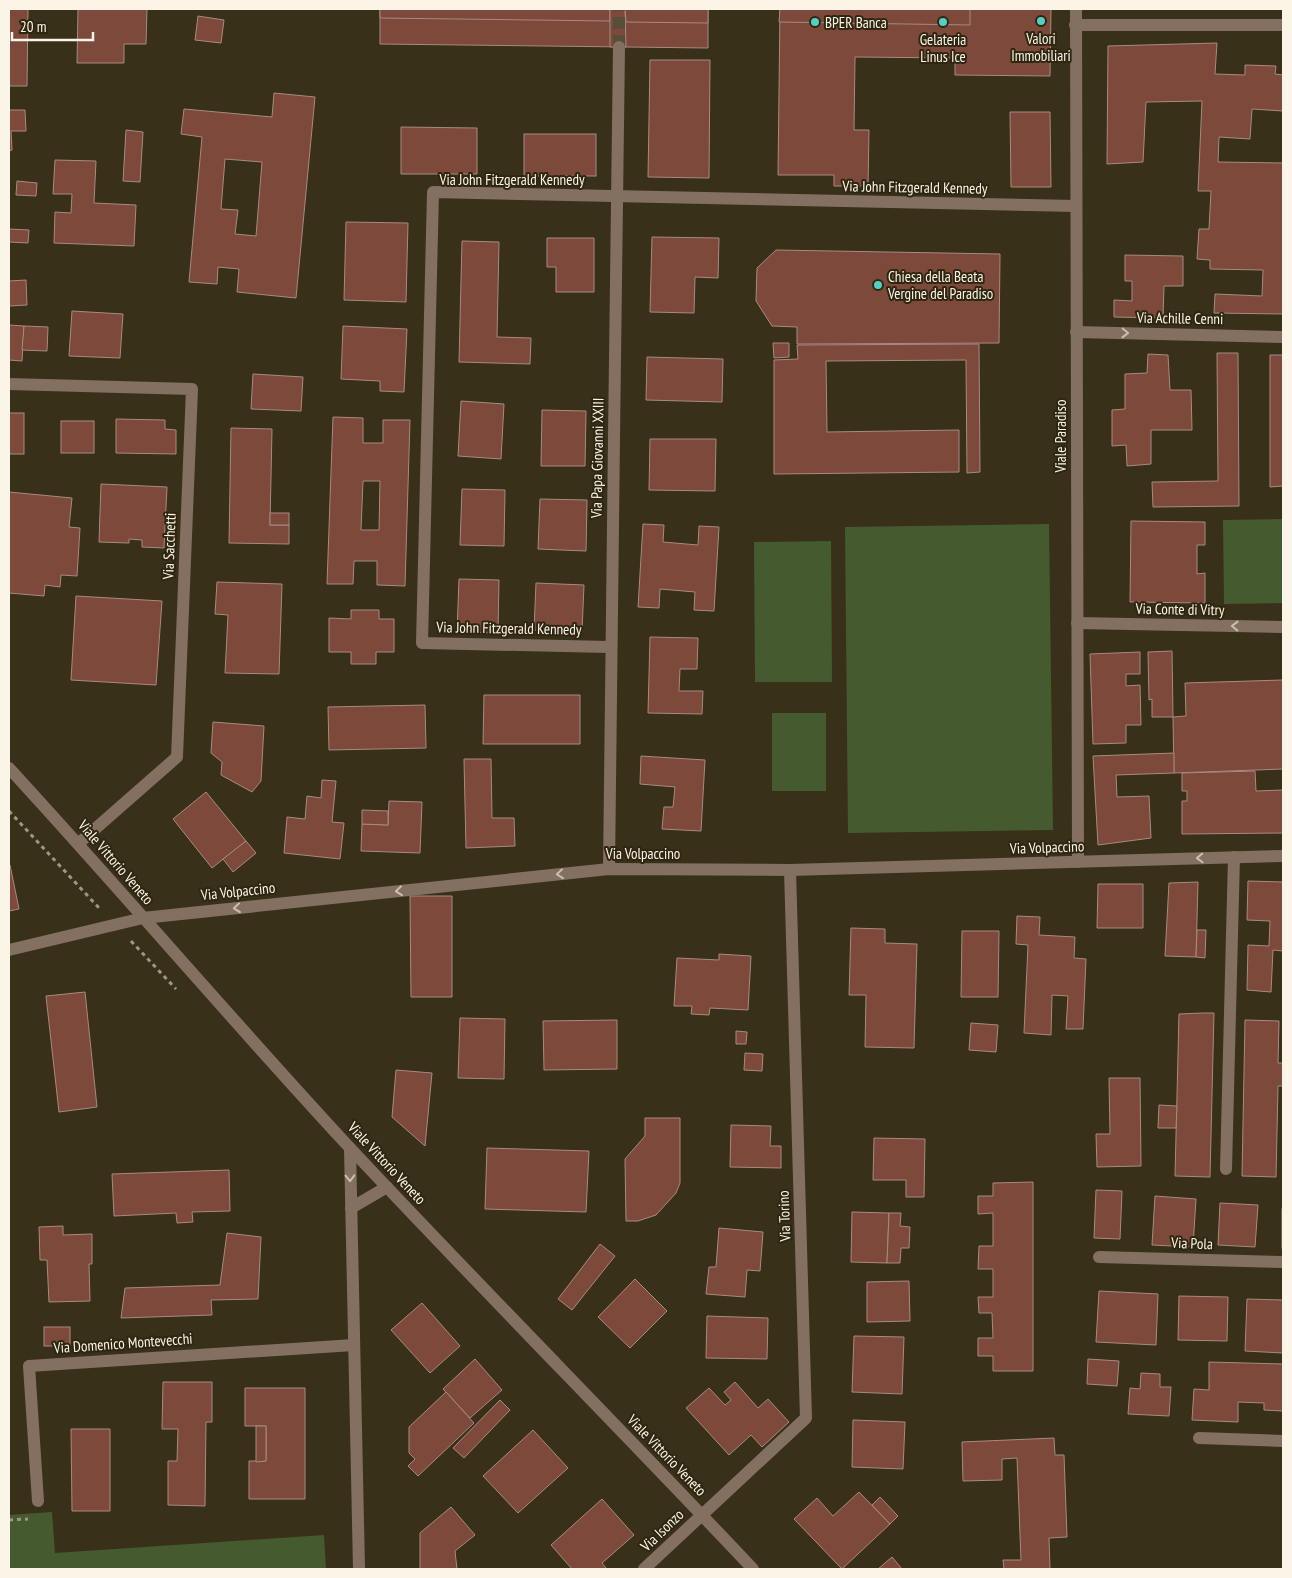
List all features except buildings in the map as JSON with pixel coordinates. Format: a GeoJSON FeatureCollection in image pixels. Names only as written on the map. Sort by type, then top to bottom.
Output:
{"type":"FeatureCollection","features":[{"type":"Feature","properties":{"kind":"street","name":"Viale Paradiso"},"geometry":{"type":"LineString","coordinates":[[1076,9],[1078,862]]}},
{"type":"Feature","properties":{"kind":"street"},"geometry":{"type":"LineString","coordinates":[[1075,25],[1283,25]]}},
{"type":"Feature","properties":{"kind":"street","name":"Via Papa Giovanni XXIII"},"geometry":{"type":"LineString","coordinates":[[609,869],[609,647],[618,196],[618,47]]}},
{"type":"Feature","properties":{"kind":"street","name":"Via John Fitzgerald Kennedy"},"geometry":{"type":"LineString","coordinates":[[609,647],[422,643],[433,192],[1076,206]]}},
{"type":"Feature","properties":{"kind":"street","name":"Via Achille Cenni"},"geometry":{"type":"LineString","coordinates":[[1076,332],[1283,337]]}},
{"type":"Feature","properties":{"kind":"street","name":"Via Sacchetti"},"geometry":{"type":"LineString","coordinates":[[9,384],[192,389],[177,757],[79,844]]}},
{"type":"Feature","properties":{"kind":"street","name":"Via Conte di Vitry"},"geometry":{"type":"LineString","coordinates":[[1077,623],[1283,627]]}},
{"type":"Feature","properties":{"kind":"street","name":"Viale Vittorio Veneto"},"geometry":{"type":"LineString","coordinates":[[9,768],[350,1148],[753,1569]]}},
{"type":"Feature","properties":{"kind":"street","name":"Via Volpaccino"},"geometry":{"type":"LineString","coordinates":[[9,950],[143,918],[609,869],[790,870],[1283,856]]}},
{"type":"Feature","properties":{"kind":"street"},"geometry":{"type":"LineString","coordinates":[[1226,1169],[1234,857]]}},
{"type":"Feature","properties":{"kind":"street","name":"Via Torino"},"geometry":{"type":"LineString","coordinates":[[702,1514],[806,1418],[790,870]]}},
{"type":"Feature","properties":{"kind":"street"},"geometry":{"type":"LineString","coordinates":[[350,1148],[359,1569]]}},
{"type":"Feature","properties":{"kind":"street"},"geometry":{"type":"LineString","coordinates":[[351,1208],[387,1187]]}},
{"type":"Feature","properties":{"kind":"street","name":"Via Pola"},"geometry":{"type":"LineString","coordinates":[[1099,1257],[1283,1262]]}},
{"type":"Feature","properties":{"kind":"street","name":"Via Domenico Montevecchi"},"geometry":{"type":"LineString","coordinates":[[38,1501],[29,1366],[354,1344]]}},
{"type":"Feature","properties":{"kind":"street"},"geometry":{"type":"LineString","coordinates":[[1199,1438],[1283,1441]]}},
{"type":"Feature","properties":{"kind":"street","name":"Via Isonzo"},"geometry":{"type":"LineString","coordinates":[[644,1569],[702,1514]]}},
{"type":"Feature","properties":{"kind":"path"},"geometry":{"type":"LineString","coordinates":[[9,811],[178,990]]}},
{"type":"Feature","properties":{"kind":"green space"},"geometry":{"type":"Polygon","coordinates":[[[1283,519],[1283,603],[1224,604],[1223,520],[1283,519]]]}},
{"type":"Feature","properties":{"kind":"green space"},"geometry":{"type":"Polygon","coordinates":[[[1049,524],[1053,830],[848,833],[845,527],[1049,524]]]}},
{"type":"Feature","properties":{"kind":"green space"},"geometry":{"type":"Polygon","coordinates":[[[831,541],[832,682],[755,682],[754,542],[831,541]]]}},
{"type":"Feature","properties":{"kind":"green space"},"geometry":{"type":"Polygon","coordinates":[[[772,713],[826,713],[826,791],[772,791],[772,713]]]}},
{"type":"Feature","properties":{"kind":"green space"},"geometry":{"type":"Polygon","coordinates":[[[52,1512],[55,1553],[324,1535],[326,1569],[9,1569],[9,1515],[52,1512]]]}},
{"type":"Feature","properties":{"kind":"tunnel"},"geometry":{"type":"LineString","coordinates":[[619,9],[619,47]]}},
{"type":"Feature","properties":{"kind":"place","name":"Valori Immobiliari"},"geometry":{"type":"Point","coordinates":[1041,21]}},
{"type":"Feature","properties":{"kind":"place","name":"BPER Banca"},"geometry":{"type":"Point","coordinates":[815,22]}},
{"type":"Feature","properties":{"kind":"place","name":"Gelateria Linus Ice"},"geometry":{"type":"Point","coordinates":[943,22]}},
{"type":"Feature","properties":{"kind":"place","name":"Chiesa della Beata Vergine del Paradiso"},"geometry":{"type":"Point","coordinates":[878,285]}}]}
